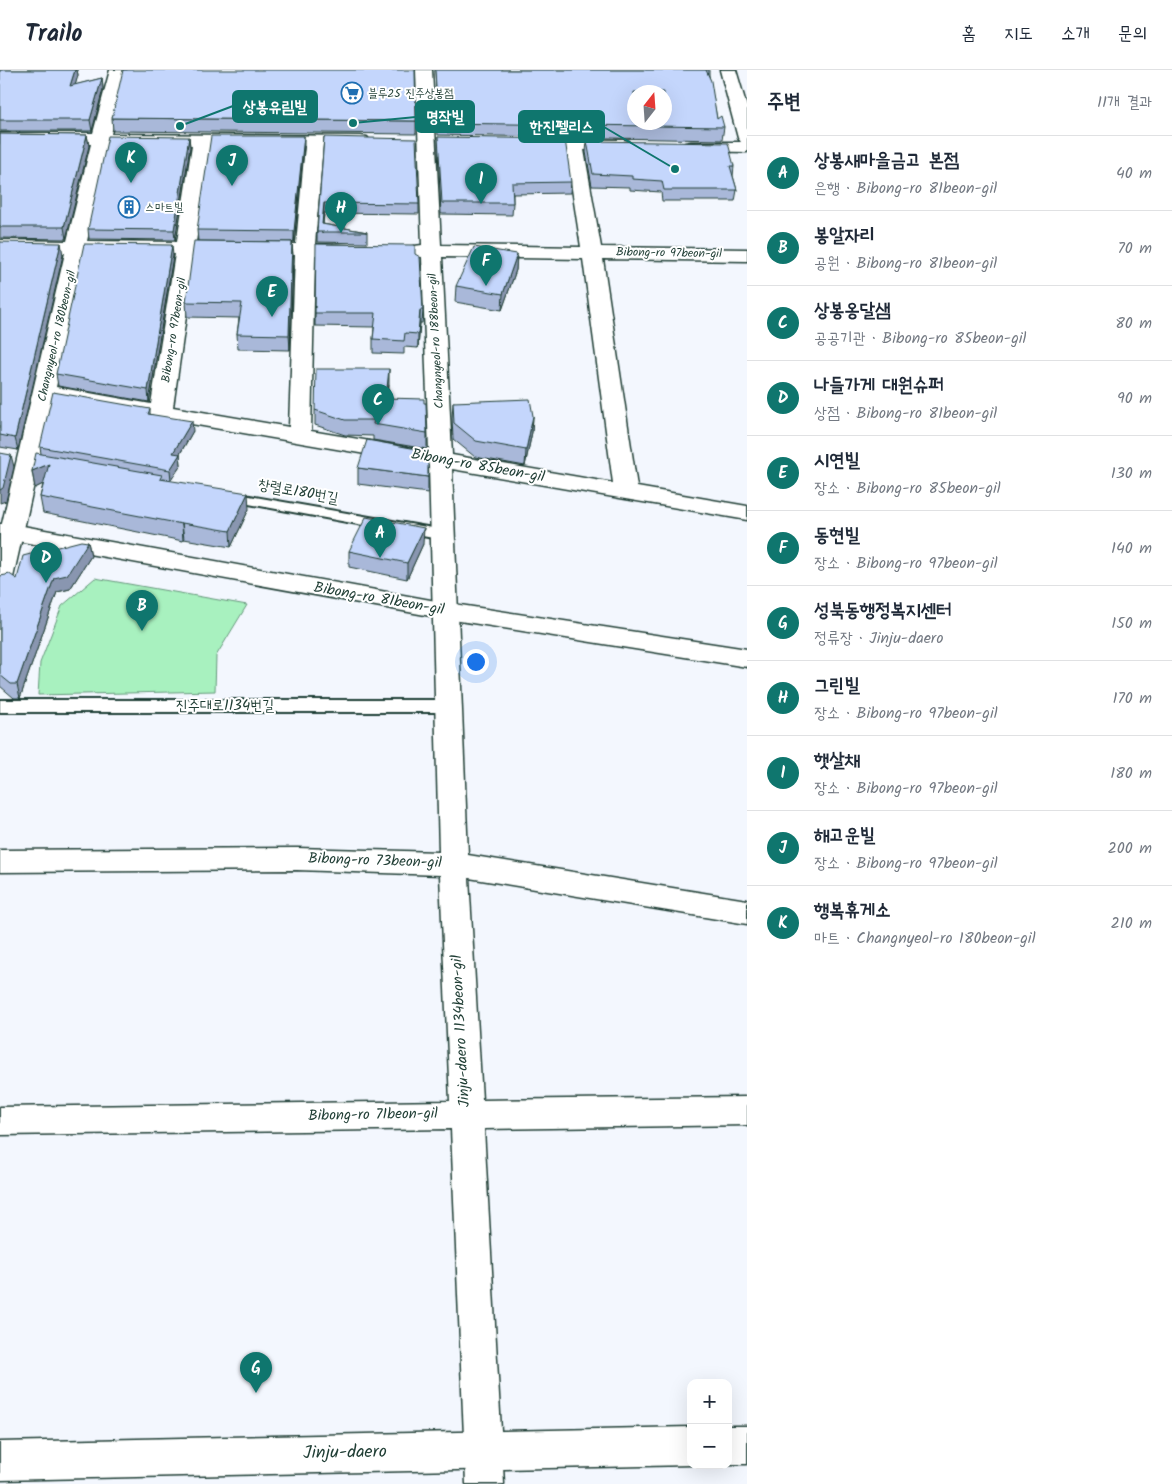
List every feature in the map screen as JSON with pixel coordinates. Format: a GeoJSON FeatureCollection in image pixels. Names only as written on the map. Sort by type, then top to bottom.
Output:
{"type":"FeatureCollection","features":[{"type":"Feature","properties":{"kind":"street","name":"Changnyeol-ro 180beon-gil"},"geometry":{"type":"LineString","coordinates":[[0,582],[6,532],[45,392],[100,139],[118,70]]}},
{"type":"Feature","properties":{"kind":"street","name":"Changnyeol-ro 188beon-gil"},"geometry":{"type":"LineString","coordinates":[[424,70],[447,612]]}},
{"type":"Feature","properties":{"kind":"street"},"geometry":{"type":"LineString","coordinates":[[728,70],[747,138]]}},
{"type":"Feature","properties":{"kind":"street"},"geometry":{"type":"LineString","coordinates":[[0,138],[381,142]]}},
{"type":"Feature","properties":{"kind":"street","name":"Bibong-ro 97beon-gil"},"geometry":{"type":"LineString","coordinates":[[161,412],[202,139]]}},
{"type":"Feature","properties":{"kind":"street"},"geometry":{"type":"LineString","coordinates":[[300,436],[305,249],[315,140]]}},
{"type":"Feature","properties":{"kind":"street"},"geometry":{"type":"LineString","coordinates":[[516,144],[641,146]]}},
{"type":"Feature","properties":{"kind":"street"},"geometry":{"type":"LineString","coordinates":[[574,144],[592,252],[626,491]]}},
{"type":"Feature","properties":{"kind":"street"},"geometry":{"type":"LineString","coordinates":[[670,146],[747,148]]}},
{"type":"Feature","properties":{"kind":"street"},"geometry":{"type":"LineString","coordinates":[[0,246],[373,250]]}},
{"type":"Feature","properties":{"kind":"street","name":"Bibong-ro 97beon-gil"},"geometry":{"type":"LineString","coordinates":[[393,250],[747,255]]}},
{"type":"Feature","properties":{"kind":"street","name":"Bibong-ro 85beon-gil"},"geometry":{"type":"LineString","coordinates":[[45,392],[747,513]]}},
{"type":"Feature","properties":{"kind":"street","name":"Bibong-ro 81beon-gil"},"geometry":{"type":"LineString","coordinates":[[6,532],[447,612],[747,658]]}},
{"type":"Feature","properties":{"kind":"street","name":"Jinju-daero 1134beon-gil"},"geometry":{"type":"LineString","coordinates":[[447,612],[454,864],[465,1114],[485,1467]]}},
{"type":"Feature","properties":{"kind":"street","name":"Bibong-ro 73beon-gil"},"geometry":{"type":"LineString","coordinates":[[0,861],[297,858],[454,864],[747,912]]}},
{"type":"Feature","properties":{"kind":"street","name":"Bibong-ro 71beon-gil"},"geometry":{"type":"LineString","coordinates":[[0,1121],[747,1111]]}},
{"type":"Feature","properties":{"kind":"street"},"geometry":{"type":"LineString","coordinates":[[732,1445],[747,1445]]}},
{"type":"Feature","properties":{"kind":"street","name":"Jinju-daero"},"geometry":{"type":"LineString","coordinates":[[0,1461],[485,1467],[687,1446]]}},
{"type":"Feature","properties":{"kind":"lane","name":"창렬로180번길"},"geometry":{"type":"LineString","coordinates":[[212,494],[444,535]]}},
{"type":"Feature","properties":{"kind":"lane","name":"진주대로1134번길"},"geometry":{"type":"LineString","coordinates":[[0,706],[450,706]]}},
{"type":"Feature","properties":{"kind":"green space"},"geometry":{"type":"Polygon","coordinates":[[[95,578],[247,605],[216,656],[215,691],[38,695],[40,663],[62,606],[95,578]]]}},
{"type":"Feature","properties":{"kind":"building"},"geometry":{"type":"Polygon","coordinates":[[[0,70],[75,70],[70,86],[102,78],[90,120],[0,120],[0,70]]]}},
{"type":"Feature","properties":{"kind":"building"},"geometry":{"type":"Polygon","coordinates":[[[123,70],[415,70],[416,121],[112,118],[123,70]]]}},
{"type":"Feature","properties":{"kind":"building"},"geometry":{"type":"Polygon","coordinates":[[[435,70],[706,70],[711,81],[717,119],[721,116],[724,127],[672,126],[672,85],[627,85],[627,126],[438,123],[435,70]]]}},
{"type":"Feature","properties":{"kind":"building"},"geometry":{"type":"Polygon","coordinates":[[[0,134],[87,135],[64,227],[0,227],[0,134]]]}},
{"type":"Feature","properties":{"kind":"building"},"geometry":{"type":"Polygon","coordinates":[[[108,136],[189,137],[174,230],[88,229],[108,136]]]}},
{"type":"Feature","properties":{"kind":"building"},"geometry":{"type":"Polygon","coordinates":[[[211,136],[304,136],[294,231],[197,230],[211,136]]]}},
{"type":"Feature","properties":{"kind":"building"},"geometry":{"type":"Polygon","coordinates":[[[324,137],[416,139],[419,204],[324,203],[322,224],[367,232],[317,232],[324,137]]]}},
{"type":"Feature","properties":{"kind":"building"},"geometry":{"type":"Polygon","coordinates":[[[438,137],[565,139],[571,182],[512,183],[513,203],[442,203],[438,137]]]}},
{"type":"Feature","properties":{"kind":"building"},"geometry":{"type":"Polygon","coordinates":[[[587,141],[728,143],[734,166],[730,166],[737,190],[664,190],[662,181],[632,179],[632,176],[593,174],[587,141]]]}},
{"type":"Feature","properties":{"kind":"building"},"geometry":{"type":"Polygon","coordinates":[[[194,241],[292,242],[289,335],[237,334],[242,303],[186,302],[194,241]]]}},
{"type":"Feature","properties":{"kind":"building"},"geometry":{"type":"Polygon","coordinates":[[[0,242],[61,243],[15,438],[0,435],[0,242]]]}},
{"type":"Feature","properties":{"kind":"building"},"geometry":{"type":"Polygon","coordinates":[[[84,244],[172,245],[148,390],[56,374],[84,244]]]}},
{"type":"Feature","properties":{"kind":"building"},"geometry":{"type":"Polygon","coordinates":[[[316,244],[415,245],[415,254],[420,257],[423,310],[420,310],[418,334],[405,333],[404,341],[373,339],[376,313],[315,313],[316,244]]]}},
{"type":"Feature","properties":{"kind":"building"},"geometry":{"type":"Polygon","coordinates":[[[474,247],[517,254],[503,294],[456,286],[474,247]]]}},
{"type":"Feature","properties":{"kind":"building"},"geometry":{"type":"Polygon","coordinates":[[[316,369],[389,369],[386,398],[424,399],[424,403],[426,403],[427,433],[373,424],[374,420],[345,420],[315,410],[316,369]]]}},
{"type":"Feature","properties":{"kind":"building"},"geometry":{"type":"Polygon","coordinates":[[[53,392],[150,409],[148,414],[192,421],[173,453],[180,454],[170,470],[40,447],[53,392]]]}},
{"type":"Feature","properties":{"kind":"building"},"geometry":{"type":"Polygon","coordinates":[[[530,399],[533,416],[526,450],[476,441],[454,423],[453,402],[530,399]]]}},
{"type":"Feature","properties":{"kind":"building"},"geometry":{"type":"Polygon","coordinates":[[[367,440],[428,451],[428,477],[358,468],[367,440]]]}},
{"type":"Feature","properties":{"kind":"building"},"geometry":{"type":"Polygon","coordinates":[[[0,453],[11,455],[3,488],[0,490],[0,453]]]}},
{"type":"Feature","properties":{"kind":"building"},"geometry":{"type":"Polygon","coordinates":[[[36,453],[162,475],[160,479],[248,493],[230,531],[182,524],[40,497],[49,464],[32,471],[36,453]]]}},
{"type":"Feature","properties":{"kind":"building"},"geometry":{"type":"Polygon","coordinates":[[[366,517],[424,528],[407,563],[349,551],[366,517]]]}},
{"type":"Feature","properties":{"kind":"building"},"geometry":{"type":"Polygon","coordinates":[[[81,541],[88,542],[67,575],[54,578],[17,684],[11,684],[0,675],[0,576],[8,573],[17,579],[23,556],[81,541]]]}},
{"type":"Feature","properties":{"kind":"place","name":"블루25 진주상봉점"},"geometry":{"type":"Point","coordinates":[352,93]}},
{"type":"Feature","properties":{"kind":"place","name":"명작빌"},"geometry":{"type":"Point","coordinates":[353,123]}},
{"type":"Feature","properties":{"kind":"place","name":"상봉유림빌"},"geometry":{"type":"Point","coordinates":[180,126]}},
{"type":"Feature","properties":{"kind":"place","name":"한진펠리스"},"geometry":{"type":"Point","coordinates":[675,169]}},
{"type":"Feature","properties":{"kind":"place","name":"행복휴게소"},"geometry":{"type":"Point","coordinates":[131,183]}},
{"type":"Feature","properties":{"kind":"place","name":"해고운빌"},"geometry":{"type":"Point","coordinates":[232,186]}},
{"type":"Feature","properties":{"kind":"place","name":"햇살채"},"geometry":{"type":"Point","coordinates":[481,204]}},
{"type":"Feature","properties":{"kind":"place","name":"스마트빌"},"geometry":{"type":"Point","coordinates":[129,207]}},
{"type":"Feature","properties":{"kind":"place","name":"그린빌"},"geometry":{"type":"Point","coordinates":[341,233]}},
{"type":"Feature","properties":{"kind":"place","name":"동현빌"},"geometry":{"type":"Point","coordinates":[486,286]}},
{"type":"Feature","properties":{"kind":"place","name":"시연빌"},"geometry":{"type":"Point","coordinates":[272,317]}},
{"type":"Feature","properties":{"kind":"place","name":"상봉옹달샘"},"geometry":{"type":"Point","coordinates":[378,425]}},
{"type":"Feature","properties":{"kind":"place","name":"상봉새마을금고 본점"},"geometry":{"type":"Point","coordinates":[380,558]}},
{"type":"Feature","properties":{"kind":"place","name":"나들가게 대원슈퍼"},"geometry":{"type":"Point","coordinates":[46,583]}},
{"type":"Feature","properties":{"kind":"place","name":"봉알자리"},"geometry":{"type":"Point","coordinates":[142,631]}},
{"type":"Feature","properties":{"kind":"place","name":"성북동행정복지센터"},"geometry":{"type":"Point","coordinates":[256,1393]}}]}
